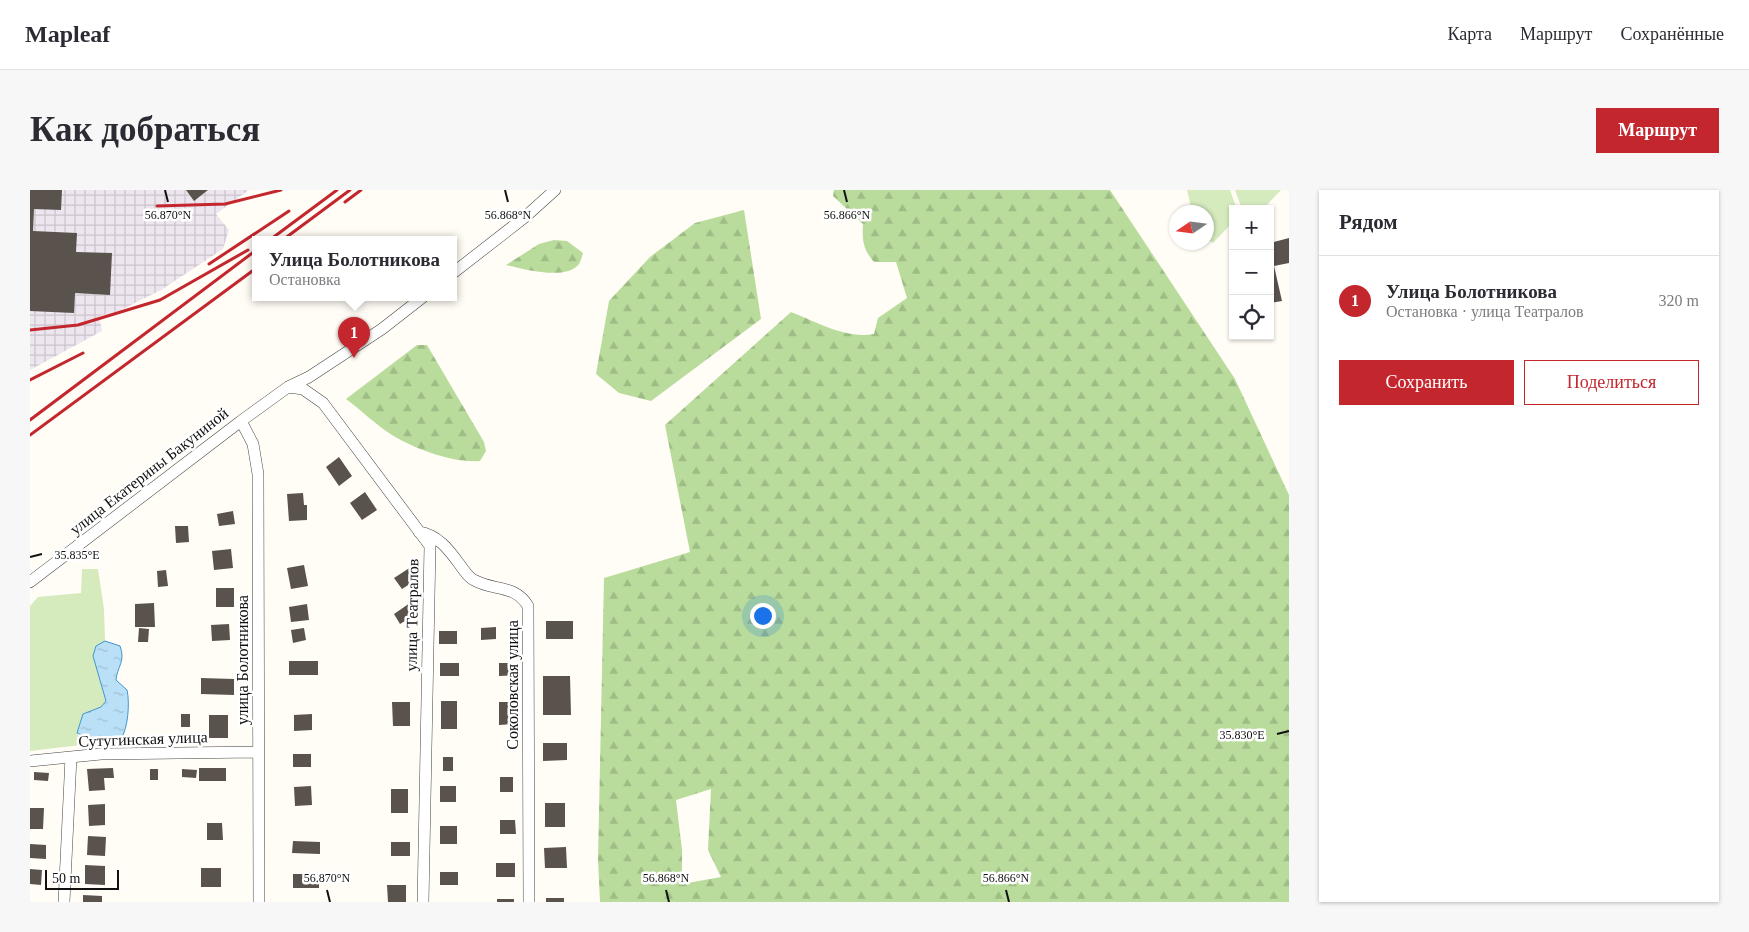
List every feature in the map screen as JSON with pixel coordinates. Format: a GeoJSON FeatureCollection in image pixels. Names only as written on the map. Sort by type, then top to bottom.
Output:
{"type":"FeatureCollection","features":[{"type":"Feature","properties":{"kind":"street"},"geometry":{"type":"LineString","coordinates":[[457,271],[525,217],[555,190]]}},
{"type":"Feature","properties":{"kind":"street","name":"улица Екатерины Бакуниной"},"geometry":{"type":"LineString","coordinates":[[30,582],[241,421],[288,387],[331,363],[382,329],[418,301]]}},
{"type":"Feature","properties":{"kind":"street","name":"улица Театралов"},"geometry":{"type":"LineString","coordinates":[[288,387],[303,388],[322,403],[430,546],[423,902]]}},
{"type":"Feature","properties":{"kind":"street","name":"улица Болотникова"},"geometry":{"type":"LineString","coordinates":[[241,421],[253,444],[258,474],[259,902]]}},
{"type":"Feature","properties":{"kind":"street","name":"Соколовская улица"},"geometry":{"type":"LineString","coordinates":[[420,532],[442,542],[472,579],[512,590],[524,598],[528,606],[529,902]]}},
{"type":"Feature","properties":{"kind":"street","name":"Сутугинская улица"},"geometry":{"type":"LineString","coordinates":[[30,761],[101,754],[258,752]]}},
{"type":"Feature","properties":{"kind":"street"},"geometry":{"type":"LineString","coordinates":[[64,902],[71,757]]}},
{"type":"Feature","properties":{"kind":"shaded area"},"geometry":{"type":"Polygon","coordinates":[[[30,190],[249,190],[216,214],[229,230],[223,249],[161,290],[119,311],[99,316],[102,331],[30,370],[30,190]]]}},
{"type":"Feature","properties":{"kind":"green space"},"geometry":{"type":"Polygon","coordinates":[[[834,190],[1110,190],[1235,379],[1289,495],[1289,902],[600,902],[598,859],[604,578],[690,552],[665,425],[791,312],[842,332],[863,335],[874,334],[878,318],[907,298],[896,262],[874,262],[864,244],[863,224],[833,196],[834,190]],[[711,789],[676,800],[682,850],[682,884],[721,877],[708,850],[711,789]]]}},
{"type":"Feature","properties":{"kind":"green space"},"geometry":{"type":"Polygon","coordinates":[[[1187,190],[1230,190],[1236,205],[1229,205],[1229,226],[1214,242],[1214,205],[1190,205],[1187,190]]]}},
{"type":"Feature","properties":{"kind":"green space"},"geometry":{"type":"Polygon","coordinates":[[[1235,190],[1281,190],[1267,205],[1241,205],[1235,190]]]}},
{"type":"Feature","properties":{"kind":"green space"},"geometry":{"type":"Polygon","coordinates":[[[744,210],[761,319],[651,401],[619,393],[596,374],[609,301],[650,257],[695,223],[744,210]]]}},
{"type":"Feature","properties":{"kind":"green space"},"geometry":{"type":"Polygon","coordinates":[[[554,240],[567,241],[583,253],[579,264],[573,269],[555,273],[506,265],[539,244],[554,240]]]}},
{"type":"Feature","properties":{"kind":"green space"},"geometry":{"type":"Polygon","coordinates":[[[417,345],[427,345],[484,442],[486,451],[480,461],[458,460],[434,454],[401,440],[386,431],[346,399],[417,345]]]}},
{"type":"Feature","properties":{"kind":"green space"},"geometry":{"type":"Polygon","coordinates":[[[82,569],[98,569],[104,609],[105,641],[96,646],[93,656],[106,701],[101,707],[83,714],[77,733],[81,745],[30,751],[30,606],[38,597],[81,593],[82,569]]]}},
{"type":"Feature","properties":{"kind":"water"},"geometry":{"type":"Polygon","coordinates":[[[105,641],[120,646],[122,660],[116,680],[127,690],[127,722],[121,739],[115,741],[93,739],[77,733],[83,714],[101,707],[106,701],[93,656],[96,646],[105,641]]]}},
{"type":"Feature","properties":{"kind":"building"},"geometry":{"type":"Polygon","coordinates":[[[30,190],[62,190],[61,210],[34,209],[33,231],[77,233],[76,252],[112,253],[110,295],[75,293],[74,313],[30,311],[30,190]]]}},
{"type":"Feature","properties":{"kind":"building"},"geometry":{"type":"Polygon","coordinates":[[[186,190],[208,190],[194,201],[186,190]]]}},
{"type":"Feature","properties":{"kind":"building"},"geometry":{"type":"Polygon","coordinates":[[[1289,238],[1289,263],[1274,266],[1274,242],[1289,238]]]}},
{"type":"Feature","properties":{"kind":"building"},"geometry":{"type":"Polygon","coordinates":[[[1274,266],[1282,301],[1274,302],[1274,266]]]}},
{"type":"Feature","properties":{"kind":"building"},"geometry":{"type":"Polygon","coordinates":[[[339,457],[352,476],[339,486],[326,467],[339,457]]]}},
{"type":"Feature","properties":{"kind":"building"},"geometry":{"type":"Polygon","coordinates":[[[365,492],[377,510],[362,520],[350,503],[365,492]]]}},
{"type":"Feature","properties":{"kind":"building"},"geometry":{"type":"Polygon","coordinates":[[[303,493],[304,505],[307,505],[307,520],[289,521],[287,494],[303,493]]]}},
{"type":"Feature","properties":{"kind":"building"},"geometry":{"type":"Polygon","coordinates":[[[233,511],[235,524],[219,526],[217,514],[233,511]]]}},
{"type":"Feature","properties":{"kind":"building"},"geometry":{"type":"Polygon","coordinates":[[[175,526],[188,526],[189,542],[176,543],[175,526]]]}},
{"type":"Feature","properties":{"kind":"building"},"geometry":{"type":"Polygon","coordinates":[[[231,549],[233,568],[214,570],[212,551],[231,549]]]}},
{"type":"Feature","properties":{"kind":"building"},"geometry":{"type":"Polygon","coordinates":[[[304,565],[308,586],[291,589],[287,568],[304,565]]]}},
{"type":"Feature","properties":{"kind":"building"},"geometry":{"type":"Polygon","coordinates":[[[411,567],[419,578],[402,589],[394,578],[411,567]]]}},
{"type":"Feature","properties":{"kind":"building"},"geometry":{"type":"Polygon","coordinates":[[[166,570],[168,586],[158,587],[157,571],[166,570]]]}},
{"type":"Feature","properties":{"kind":"building"},"geometry":{"type":"Polygon","coordinates":[[[216,588],[234,588],[234,607],[216,607],[216,588]]]}},
{"type":"Feature","properties":{"kind":"building"},"geometry":{"type":"Polygon","coordinates":[[[154,603],[155,627],[135,627],[135,604],[154,603]]]}},
{"type":"Feature","properties":{"kind":"building"},"geometry":{"type":"Polygon","coordinates":[[[410,603],[417,614],[400,624],[394,614],[410,603]]]}},
{"type":"Feature","properties":{"kind":"building"},"geometry":{"type":"Polygon","coordinates":[[[307,604],[309,620],[291,622],[289,607],[307,604]]]}},
{"type":"Feature","properties":{"kind":"building"},"geometry":{"type":"Polygon","coordinates":[[[546,621],[573,621],[573,639],[546,639],[546,621]]]}},
{"type":"Feature","properties":{"kind":"building"},"geometry":{"type":"Polygon","coordinates":[[[229,624],[230,640],[212,641],[211,625],[229,624]]]}},
{"type":"Feature","properties":{"kind":"building"},"geometry":{"type":"Polygon","coordinates":[[[496,627],[496,639],[481,640],[481,628],[496,627]]]}},
{"type":"Feature","properties":{"kind":"building"},"geometry":{"type":"Polygon","coordinates":[[[139,628],[149,629],[148,642],[138,642],[139,628]]]}},
{"type":"Feature","properties":{"kind":"building"},"geometry":{"type":"Polygon","coordinates":[[[304,628],[306,640],[293,643],[291,630],[304,628]]]}},
{"type":"Feature","properties":{"kind":"building"},"geometry":{"type":"Polygon","coordinates":[[[439,631],[457,631],[457,644],[439,644],[439,631]]]}},
{"type":"Feature","properties":{"kind":"building"},"geometry":{"type":"Polygon","coordinates":[[[289,661],[318,661],[318,675],[289,675],[289,661]]]}},
{"type":"Feature","properties":{"kind":"building"},"geometry":{"type":"Polygon","coordinates":[[[440,663],[459,663],[459,676],[440,676],[440,663]]]}},
{"type":"Feature","properties":{"kind":"building"},"geometry":{"type":"Polygon","coordinates":[[[499,663],[517,663],[517,675],[499,676],[499,663]]]}},
{"type":"Feature","properties":{"kind":"building"},"geometry":{"type":"Polygon","coordinates":[[[543,676],[570,676],[571,715],[543,715],[543,676]]]}},
{"type":"Feature","properties":{"kind":"building"},"geometry":{"type":"Polygon","coordinates":[[[201,678],[234,679],[234,695],[201,694],[201,678]]]}},
{"type":"Feature","properties":{"kind":"building"},"geometry":{"type":"Polygon","coordinates":[[[441,701],[457,701],[457,729],[441,729],[441,701]]]}},
{"type":"Feature","properties":{"kind":"building"},"geometry":{"type":"Polygon","coordinates":[[[392,702],[410,702],[410,726],[393,726],[392,702]]]}},
{"type":"Feature","properties":{"kind":"building"},"geometry":{"type":"Polygon","coordinates":[[[499,702],[515,702],[515,724],[499,725],[499,702]]]}},
{"type":"Feature","properties":{"kind":"building"},"geometry":{"type":"Polygon","coordinates":[[[181,714],[190,714],[190,727],[181,727],[181,714]]]}},
{"type":"Feature","properties":{"kind":"building"},"geometry":{"type":"Polygon","coordinates":[[[312,714],[312,730],[294,731],[294,715],[312,714]]]}},
{"type":"Feature","properties":{"kind":"building"},"geometry":{"type":"Polygon","coordinates":[[[209,715],[228,715],[228,738],[209,738],[209,715]]]}},
{"type":"Feature","properties":{"kind":"building"},"geometry":{"type":"Polygon","coordinates":[[[543,743],[567,743],[567,760],[543,761],[543,743]]]}},
{"type":"Feature","properties":{"kind":"building"},"geometry":{"type":"Polygon","coordinates":[[[293,754],[311,754],[311,767],[293,767],[293,754]]]}},
{"type":"Feature","properties":{"kind":"building"},"geometry":{"type":"Polygon","coordinates":[[[443,757],[453,757],[453,771],[443,771],[443,757]]]}},
{"type":"Feature","properties":{"kind":"building"},"geometry":{"type":"Polygon","coordinates":[[[113,768],[114,778],[104,778],[105,790],[89,791],[87,769],[113,768]]]}},
{"type":"Feature","properties":{"kind":"building"},"geometry":{"type":"Polygon","coordinates":[[[199,768],[226,768],[226,781],[199,781],[199,768]]]}},
{"type":"Feature","properties":{"kind":"building"},"geometry":{"type":"Polygon","coordinates":[[[150,769],[158,769],[158,780],[150,780],[150,769]]]}},
{"type":"Feature","properties":{"kind":"building"},"geometry":{"type":"Polygon","coordinates":[[[182,769],[197,770],[196,778],[182,777],[182,769]]]}},
{"type":"Feature","properties":{"kind":"building"},"geometry":{"type":"Polygon","coordinates":[[[34,772],[49,773],[48,781],[34,780],[34,772]]]}},
{"type":"Feature","properties":{"kind":"building"},"geometry":{"type":"Polygon","coordinates":[[[500,777],[513,777],[513,792],[500,792],[500,777]]]}},
{"type":"Feature","properties":{"kind":"building"},"geometry":{"type":"Polygon","coordinates":[[[311,786],[312,805],[295,806],[294,787],[311,786]]]}},
{"type":"Feature","properties":{"kind":"building"},"geometry":{"type":"Polygon","coordinates":[[[440,786],[456,786],[456,802],[440,802],[440,786]]]}},
{"type":"Feature","properties":{"kind":"building"},"geometry":{"type":"Polygon","coordinates":[[[391,789],[408,789],[408,813],[391,813],[391,789]]]}},
{"type":"Feature","properties":{"kind":"building"},"geometry":{"type":"Polygon","coordinates":[[[545,803],[565,803],[565,827],[545,827],[545,803]]]}},
{"type":"Feature","properties":{"kind":"building"},"geometry":{"type":"Polygon","coordinates":[[[105,804],[105,825],[89,826],[88,805],[105,804]]]}},
{"type":"Feature","properties":{"kind":"building"},"geometry":{"type":"Polygon","coordinates":[[[30,808],[44,808],[43,829],[30,829],[30,808]]]}},
{"type":"Feature","properties":{"kind":"building"},"geometry":{"type":"Polygon","coordinates":[[[500,820],[515,820],[516,834],[500,834],[500,820]]]}},
{"type":"Feature","properties":{"kind":"building"},"geometry":{"type":"Polygon","coordinates":[[[207,823],[222,823],[223,840],[207,840],[207,823]]]}},
{"type":"Feature","properties":{"kind":"building"},"geometry":{"type":"Polygon","coordinates":[[[440,826],[457,826],[457,844],[440,844],[440,826]]]}},
{"type":"Feature","properties":{"kind":"building"},"geometry":{"type":"Polygon","coordinates":[[[88,836],[106,837],[105,856],[87,855],[88,836]]]}},
{"type":"Feature","properties":{"kind":"building"},"geometry":{"type":"Polygon","coordinates":[[[293,841],[320,842],[320,854],[292,853],[293,841]]]}},
{"type":"Feature","properties":{"kind":"building"},"geometry":{"type":"Polygon","coordinates":[[[391,842],[410,842],[410,856],[391,856],[391,842]]]}},
{"type":"Feature","properties":{"kind":"building"},"geometry":{"type":"Polygon","coordinates":[[[30,844],[46,845],[46,859],[30,858],[30,844]]]}},
{"type":"Feature","properties":{"kind":"building"},"geometry":{"type":"Polygon","coordinates":[[[566,847],[567,868],[545,868],[544,848],[566,847]]]}},
{"type":"Feature","properties":{"kind":"building"},"geometry":{"type":"Polygon","coordinates":[[[496,863],[515,863],[515,877],[496,877],[496,863]]]}},
{"type":"Feature","properties":{"kind":"building"},"geometry":{"type":"Polygon","coordinates":[[[85,865],[105,866],[105,885],[85,884],[85,865]]]}},
{"type":"Feature","properties":{"kind":"building"},"geometry":{"type":"Polygon","coordinates":[[[201,868],[221,868],[221,887],[201,887],[201,868]]]}},
{"type":"Feature","properties":{"kind":"building"},"geometry":{"type":"Polygon","coordinates":[[[30,869],[42,870],[41,885],[30,884],[30,869]]]}},
{"type":"Feature","properties":{"kind":"building"},"geometry":{"type":"Polygon","coordinates":[[[440,872],[458,872],[458,885],[440,885],[440,872]]]}},
{"type":"Feature","properties":{"kind":"building"},"geometry":{"type":"Polygon","coordinates":[[[293,874],[319,874],[319,888],[293,888],[293,874]]]}},
{"type":"Feature","properties":{"kind":"building"},"geometry":{"type":"Polygon","coordinates":[[[387,885],[406,885],[406,902],[388,902],[387,885]]]}},
{"type":"Feature","properties":{"kind":"building"},"geometry":{"type":"Polygon","coordinates":[[[83,895],[102,896],[102,902],[83,902],[83,895]]]}},
{"type":"Feature","properties":{"kind":"building"},"geometry":{"type":"Polygon","coordinates":[[[546,898],[564,898],[564,902],[546,902],[546,898]]]}},
{"type":"Feature","properties":{"kind":"building"},"geometry":{"type":"Polygon","coordinates":[[[497,899],[514,899],[514,902],[497,902],[497,899]]]}},
{"type":"Feature","properties":{"kind":"railway"},"geometry":{"type":"LineString","coordinates":[[157,206],[225,204],[281,190]]}},
{"type":"Feature","properties":{"kind":"railway"},"geometry":{"type":"LineString","coordinates":[[275,236],[337,190]]}},
{"type":"Feature","properties":{"kind":"railway"},"geometry":{"type":"LineString","coordinates":[[288,236],[350,190]]}},
{"type":"Feature","properties":{"kind":"railway"},"geometry":{"type":"LineString","coordinates":[[345,202],[361,190]]}},
{"type":"Feature","properties":{"kind":"railway"},"geometry":{"type":"LineString","coordinates":[[209,264],[289,211]]}},
{"type":"Feature","properties":{"kind":"railway"},"geometry":{"type":"LineString","coordinates":[[30,330],[78,325],[160,300],[248,250]]}},
{"type":"Feature","properties":{"kind":"railway"},"geometry":{"type":"LineString","coordinates":[[30,420],[252,253]]}},
{"type":"Feature","properties":{"kind":"railway"},"geometry":{"type":"LineString","coordinates":[[30,435],[252,271]]}},
{"type":"Feature","properties":{"kind":"railway"},"geometry":{"type":"LineString","coordinates":[[30,380],[83,353]]}},
{"type":"Feature","properties":{"kind":"place","name":"Улица Болотникова"},"geometry":{"type":"Point","coordinates":[354,358]}}]}
